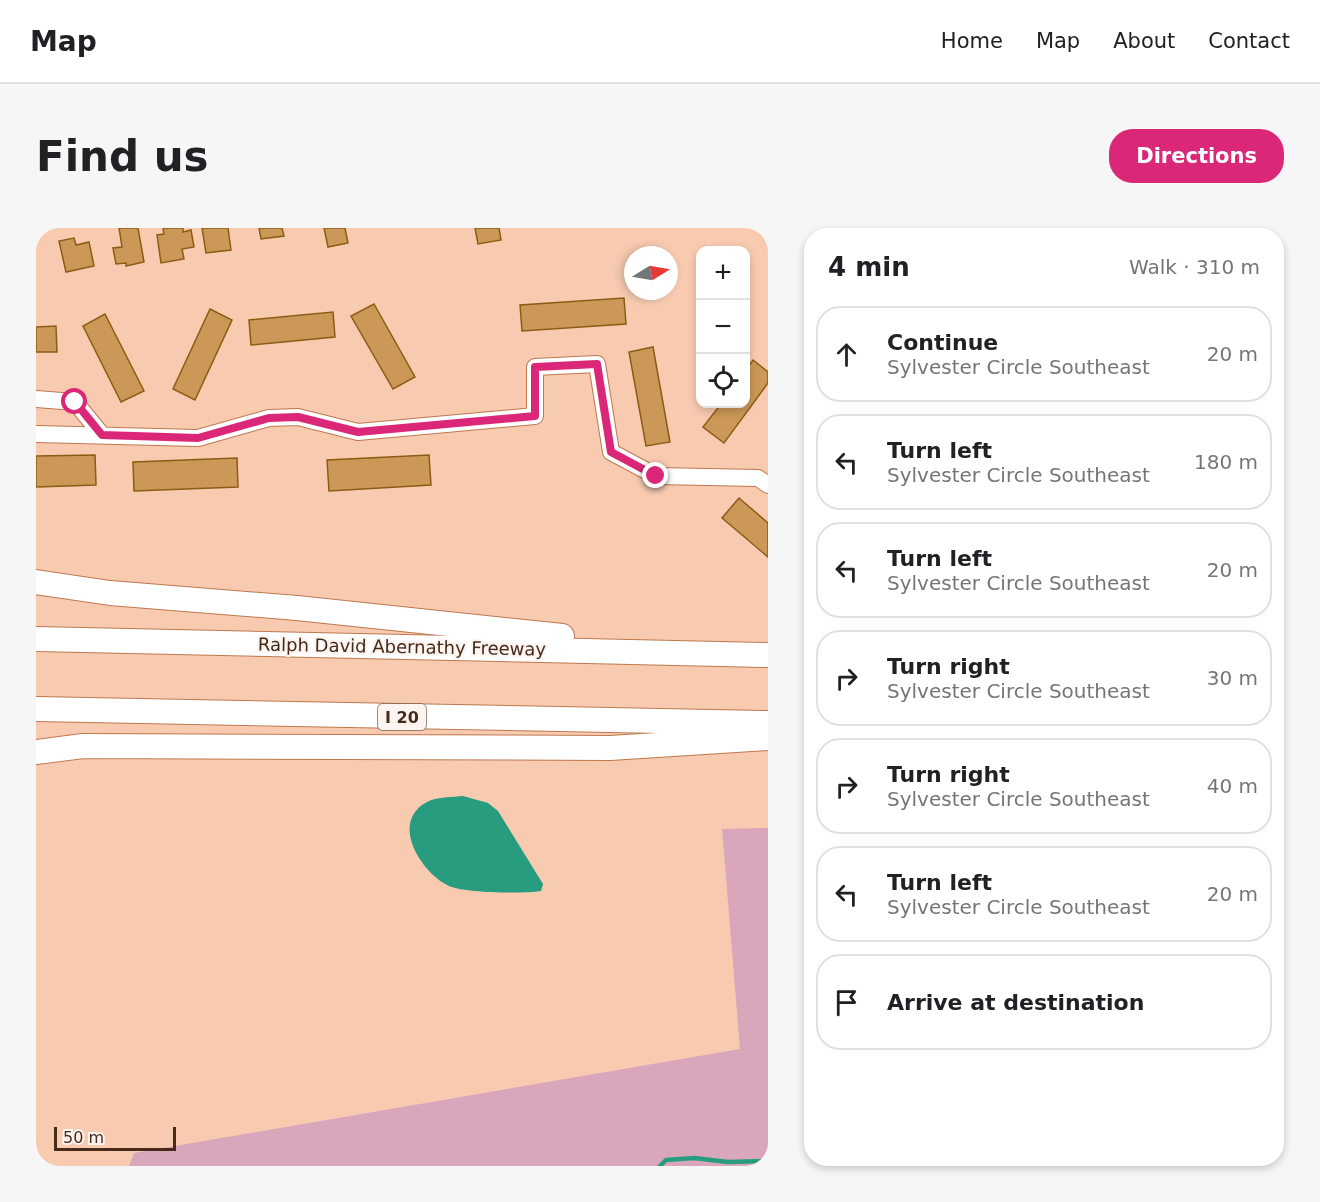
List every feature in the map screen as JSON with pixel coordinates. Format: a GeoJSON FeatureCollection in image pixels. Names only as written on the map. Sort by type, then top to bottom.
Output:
{"type":"FeatureCollection","features":[{"type":"Feature","properties":{"kind":"highway"},"geometry":{"type":"LineString","coordinates":[[36,582],[110,593],[297,608],[722,654]]}},
{"type":"Feature","properties":{"kind":"highway","name":"Ralph David Abernathy Freeway"},"geometry":{"type":"LineString","coordinates":[[36,639],[768,655]]}},
{"type":"Feature","properties":{"kind":"highway","name":"I 20"},"geometry":{"type":"LineString","coordinates":[[36,709],[768,723]]}},
{"type":"Feature","properties":{"kind":"highway"},"geometry":{"type":"LineString","coordinates":[[36,752],[83,746],[610,748],[768,738]]}},
{"type":"Feature","properties":{"kind":"street"},"geometry":{"type":"LineString","coordinates":[[36,434],[198,438],[269,418],[298,417],[358,432],[535,416],[535,367],[597,364],[611,452],[656,476],[765,477]]}},
{"type":"Feature","properties":{"kind":"street"},"geometry":{"type":"LineString","coordinates":[[36,399],[75,402],[102,435]]}},
{"type":"Feature","properties":{"kind":"shaded area"},"geometry":{"type":"Polygon","coordinates":[[[768,828],[768,1166],[129,1166],[134,1153],[740,1049],[722,829],[768,828]]]}},
{"type":"Feature","properties":{"kind":"water"},"geometry":{"type":"Polygon","coordinates":[[[463,796],[488,803],[498,811],[543,884],[541,891],[467,890],[449,886],[428,870],[413,847],[410,822],[416,811],[431,800],[463,796]]]}},
{"type":"Feature","properties":{"kind":"building"},"geometry":{"type":"Polygon","coordinates":[[[119,228],[138,228],[144,262],[126,266],[126,263],[116,264],[113,248],[122,247],[119,228]]]}},
{"type":"Feature","properties":{"kind":"building"},"geometry":{"type":"Polygon","coordinates":[[[163,228],[183,228],[183,232],[191,230],[194,247],[182,249],[184,259],[161,263],[157,235],[164,234],[163,228]]]}},
{"type":"Feature","properties":{"kind":"building"},"geometry":{"type":"Polygon","coordinates":[[[202,228],[228,228],[231,250],[206,253],[202,228]]]}},
{"type":"Feature","properties":{"kind":"building"},"geometry":{"type":"Polygon","coordinates":[[[259,228],[282,228],[284,236],[261,239],[259,228]]]}},
{"type":"Feature","properties":{"kind":"building"},"geometry":{"type":"Polygon","coordinates":[[[324,228],[345,228],[348,243],[328,247],[324,228]]]}},
{"type":"Feature","properties":{"kind":"building"},"geometry":{"type":"Polygon","coordinates":[[[475,228],[499,228],[501,240],[478,244],[475,228]]]}},
{"type":"Feature","properties":{"kind":"building"},"geometry":{"type":"Polygon","coordinates":[[[74,238],[76,245],[89,242],[94,266],[66,272],[59,241],[74,238]]]}},
{"type":"Feature","properties":{"kind":"building"},"geometry":{"type":"Polygon","coordinates":[[[624,298],[626,324],[522,331],[520,305],[624,298]]]}},
{"type":"Feature","properties":{"kind":"building"},"geometry":{"type":"Polygon","coordinates":[[[374,304],[415,377],[393,389],[351,316],[374,304]]]}},
{"type":"Feature","properties":{"kind":"building"},"geometry":{"type":"Polygon","coordinates":[[[210,309],[232,320],[195,400],[173,389],[210,309]]]}},
{"type":"Feature","properties":{"kind":"building"},"geometry":{"type":"Polygon","coordinates":[[[333,312],[335,337],[251,345],[249,320],[333,312]]]}},
{"type":"Feature","properties":{"kind":"building"},"geometry":{"type":"Polygon","coordinates":[[[105,314],[144,391],[121,402],[83,326],[105,314]]]}},
{"type":"Feature","properties":{"kind":"building"},"geometry":{"type":"Polygon","coordinates":[[[56,326],[57,352],[36,352],[36,327],[56,326]]]}},
{"type":"Feature","properties":{"kind":"building"},"geometry":{"type":"Polygon","coordinates":[[[653,347],[670,442],[646,446],[629,352],[653,347]]]}},
{"type":"Feature","properties":{"kind":"building"},"geometry":{"type":"Polygon","coordinates":[[[753,360],[768,372],[768,383],[750,408],[750,364],[753,360]]]}},
{"type":"Feature","properties":{"kind":"building"},"geometry":{"type":"Polygon","coordinates":[[[718,408],[750,408],[724,443],[703,427],[718,408]]]}},
{"type":"Feature","properties":{"kind":"building"},"geometry":{"type":"Polygon","coordinates":[[[95,455],[96,485],[36,487],[36,456],[95,455]]]}},
{"type":"Feature","properties":{"kind":"building"},"geometry":{"type":"Polygon","coordinates":[[[429,455],[431,485],[329,491],[327,460],[429,455]]]}},
{"type":"Feature","properties":{"kind":"building"},"geometry":{"type":"Polygon","coordinates":[[[237,458],[238,487],[134,491],[133,462],[237,458]]]}},
{"type":"Feature","properties":{"kind":"building"},"geometry":{"type":"Polygon","coordinates":[[[739,498],[768,523],[768,557],[722,518],[739,498]]]}},
{"type":"Feature","properties":{"kind":"waterway"},"geometry":{"type":"LineString","coordinates":[[660,1166],[666,1160],[694,1158],[728,1162],[768,1161]]}},
{"type":"Feature","properties":{"kind":"route"},"geometry":{"type":"LineString","coordinates":[[75,402],[102,435],[198,438],[269,418],[298,417],[358,432],[535,416],[535,367],[597,364],[611,452],[656,476]]}}]}
